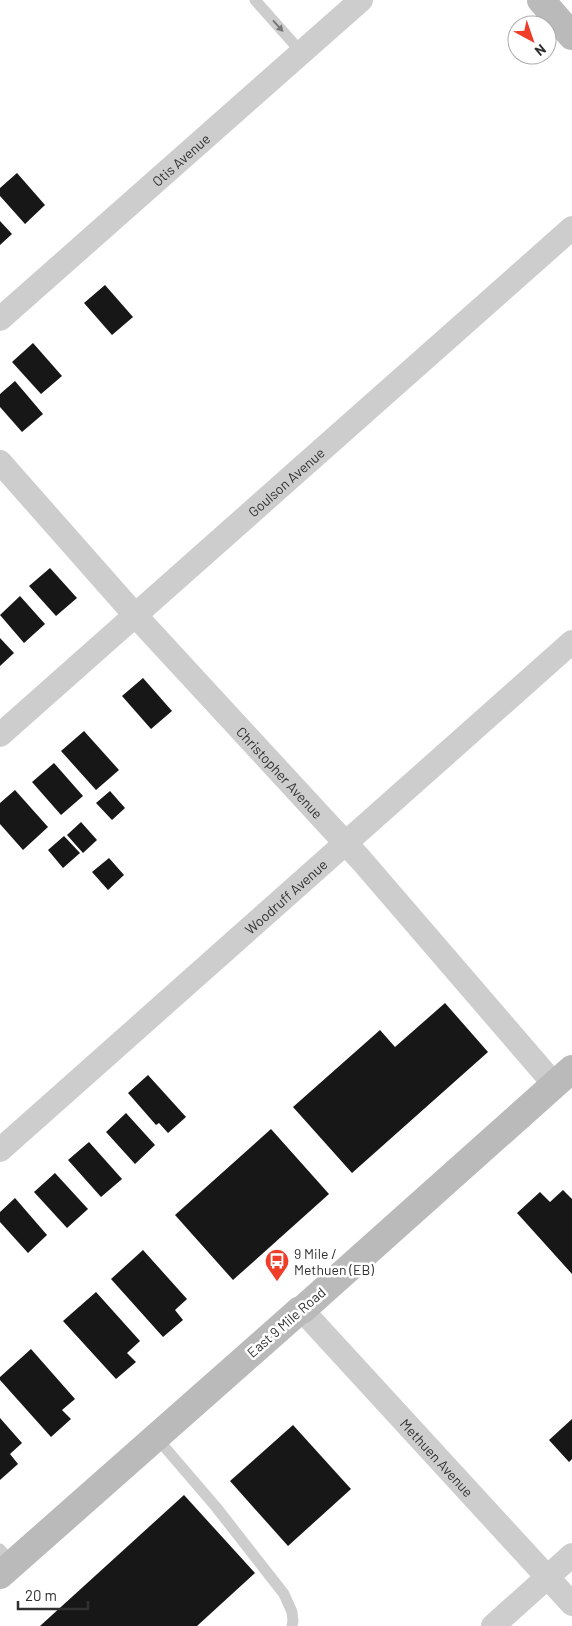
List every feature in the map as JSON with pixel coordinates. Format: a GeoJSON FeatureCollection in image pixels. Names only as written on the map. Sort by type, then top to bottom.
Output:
{"type":"FeatureCollection","features":[{"type":"Feature","properties":{"kind":"main road"},"geometry":{"type":"LineString","coordinates":[[540,0],[572,36]]}},
{"type":"Feature","properties":{"kind":"main road","name":"East 9 Mile Road"},"geometry":{"type":"LineString","coordinates":[[4,1563],[156,1437],[302,1310],[563,1076]]}},
{"type":"Feature","properties":{"kind":"street","name":"Otis Avenue"},"geometry":{"type":"LineString","coordinates":[[0,319],[361,0]]}},
{"type":"Feature","properties":{"kind":"street","name":"Goulson Avenue"},"geometry":{"type":"LineString","coordinates":[[0,735],[572,228]]}},
{"type":"Feature","properties":{"kind":"street","name":"Christopher Avenue"},"geometry":{"type":"LineString","coordinates":[[0,462],[136,615],[563,1076]]}},
{"type":"Feature","properties":{"kind":"street","name":"Woodruff Avenue"},"geometry":{"type":"LineString","coordinates":[[0,1150],[572,642]]}},
{"type":"Feature","properties":{"kind":"street","name":"Methuen Avenue"},"geometry":{"type":"LineString","coordinates":[[302,1310],[572,1604]]}},
{"type":"Feature","properties":{"kind":"street"},"geometry":{"type":"LineString","coordinates":[[493,1626],[572,1555]]}},
{"type":"Feature","properties":{"kind":"lane"},"geometry":{"type":"LineString","coordinates":[[255,0],[302,53]]}},
{"type":"Feature","properties":{"kind":"lane"},"geometry":{"type":"LineString","coordinates":[[156,1437],[216,1508],[284,1594],[292,1612],[292,1626]]}},
{"type":"Feature","properties":{"kind":"building"},"geometry":{"type":"Polygon","coordinates":[[[17,173],[45,205],[25,224],[0,196],[0,188],[17,173]]]}},
{"type":"Feature","properties":{"kind":"building"},"geometry":{"type":"Polygon","coordinates":[[[0,221],[12,234],[0,245],[0,221]]]}},
{"type":"Feature","properties":{"kind":"building"},"geometry":{"type":"Polygon","coordinates":[[[105,285],[133,317],[112,335],[84,303],[105,285]]]}},
{"type":"Feature","properties":{"kind":"building"},"geometry":{"type":"Polygon","coordinates":[[[33,343],[62,376],[41,394],[12,362],[33,343]]]}},
{"type":"Feature","properties":{"kind":"building"},"geometry":{"type":"Polygon","coordinates":[[[15,381],[43,414],[22,432],[0,407],[0,394],[15,381]]]}},
{"type":"Feature","properties":{"kind":"building"},"geometry":{"type":"Polygon","coordinates":[[[50,568],[77,598],[56,616],[29,586],[50,568]]]}},
{"type":"Feature","properties":{"kind":"building"},"geometry":{"type":"Polygon","coordinates":[[[20,596],[45,624],[24,643],[0,615],[20,596]]]}},
{"type":"Feature","properties":{"kind":"building"},"geometry":{"type":"Polygon","coordinates":[[[0,638],[14,653],[0,666],[0,638]]]}},
{"type":"Feature","properties":{"kind":"building"},"geometry":{"type":"Polygon","coordinates":[[[143,678],[172,711],[151,729],[122,696],[143,678]]]}},
{"type":"Feature","properties":{"kind":"building"},"geometry":{"type":"Polygon","coordinates":[[[84,731],[119,770],[96,790],[61,751],[84,731]]]}},
{"type":"Feature","properties":{"kind":"building"},"geometry":{"type":"Polygon","coordinates":[[[54,763],[83,796],[61,815],[32,782],[54,763]]]}},
{"type":"Feature","properties":{"kind":"building"},"geometry":{"type":"Polygon","coordinates":[[[15,790],[48,827],[23,850],[0,824],[0,803],[15,790]]]}},
{"type":"Feature","properties":{"kind":"building"},"geometry":{"type":"Polygon","coordinates":[[[110,791],[125,808],[112,820],[96,803],[110,791]]]}},
{"type":"Feature","properties":{"kind":"building"},"geometry":{"type":"Polygon","coordinates":[[[81,822],[97,840],[83,853],[67,835],[81,822]]]}},
{"type":"Feature","properties":{"kind":"building"},"geometry":{"type":"Polygon","coordinates":[[[64,836],[80,853],[63,868],[48,850],[64,836]]]}},
{"type":"Feature","properties":{"kind":"building"},"geometry":{"type":"Polygon","coordinates":[[[109,858],[124,875],[108,890],[92,872],[109,858]]]}},
{"type":"Feature","properties":{"kind":"building"},"geometry":{"type":"Polygon","coordinates":[[[445,1003],[488,1052],[352,1173],[293,1107],[380,1030],[395,1047],[445,1003]]]}},
{"type":"Feature","properties":{"kind":"building"},"geometry":{"type":"Polygon","coordinates":[[[148,1075],[186,1117],[168,1133],[159,1123],[156,1125],[128,1093],[148,1075]]]}},
{"type":"Feature","properties":{"kind":"building"},"geometry":{"type":"Polygon","coordinates":[[[126,1113],[155,1145],[135,1164],[106,1132],[126,1113]]]}},
{"type":"Feature","properties":{"kind":"building"},"geometry":{"type":"Polygon","coordinates":[[[271,1129],[329,1194],[233,1280],[175,1215],[271,1129]]]}},
{"type":"Feature","properties":{"kind":"building"},"geometry":{"type":"Polygon","coordinates":[[[89,1142],[122,1179],[101,1197],[68,1160],[89,1142]]]}},
{"type":"Feature","properties":{"kind":"building"},"geometry":{"type":"Polygon","coordinates":[[[55,1173],[88,1209],[67,1228],[34,1192],[55,1173]]]}},
{"type":"Feature","properties":{"kind":"building"},"geometry":{"type":"Polygon","coordinates":[[[563,1190],[572,1199],[572,1274],[517,1213],[540,1192],[550,1202],[563,1190]]]}},
{"type":"Feature","properties":{"kind":"building"},"geometry":{"type":"Polygon","coordinates":[[[15,1198],[47,1235],[28,1253],[0,1222],[0,1212],[15,1198]]]}},
{"type":"Feature","properties":{"kind":"building"},"geometry":{"type":"Polygon","coordinates":[[[143,1250],[187,1299],[175,1310],[183,1320],[163,1337],[111,1279],[143,1250]]]}},
{"type":"Feature","properties":{"kind":"building"},"geometry":{"type":"Polygon","coordinates":[[[96,1292],[140,1341],[127,1353],[136,1362],[116,1379],[63,1321],[96,1292]]]}},
{"type":"Feature","properties":{"kind":"building"},"geometry":{"type":"Polygon","coordinates":[[[31,1349],[75,1399],[62,1410],[71,1419],[51,1437],[0,1380],[0,1377],[31,1349]]]}},
{"type":"Feature","properties":{"kind":"building"},"geometry":{"type":"Polygon","coordinates":[[[0,1418],[22,1443],[10,1454],[18,1464],[0,1480],[0,1418]]]}},
{"type":"Feature","properties":{"kind":"building"},"geometry":{"type":"Polygon","coordinates":[[[572,1419],[572,1459],[569,1462],[549,1440],[572,1419]]]}},
{"type":"Feature","properties":{"kind":"building"},"geometry":{"type":"Polygon","coordinates":[[[293,1425],[351,1489],[288,1546],[230,1481],[293,1425]]]}},
{"type":"Feature","properties":{"kind":"building"},"geometry":{"type":"Polygon","coordinates":[[[184,1495],[255,1573],[197,1626],[40,1626],[184,1495]]]}},
{"type":"Feature","properties":{"kind":"place","name":"9 Mile / Methuen (EB)"},"geometry":{"type":"Point","coordinates":[277,1282]}}]}
